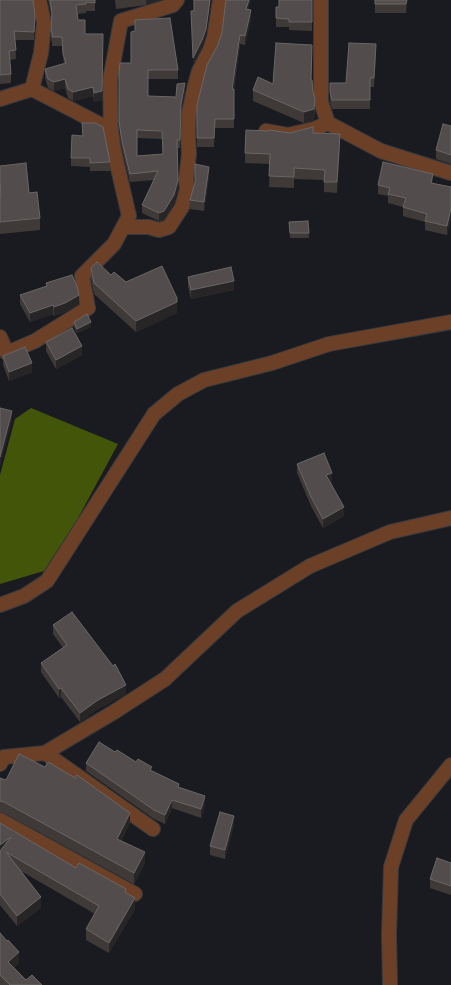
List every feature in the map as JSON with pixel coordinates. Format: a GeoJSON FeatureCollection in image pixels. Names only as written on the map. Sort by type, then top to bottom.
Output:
{"type":"FeatureCollection","features":[{"type":"Feature","properties":{"kind":"street"},"geometry":{"type":"LineString","coordinates":[[32,89],[41,53],[44,23],[39,0]]}},
{"type":"Feature","properties":{"kind":"street"},"geometry":{"type":"LineString","coordinates":[[0,337],[7,353],[35,341],[88,308],[82,276],[114,244],[129,216],[114,151],[112,130],[110,80],[121,21],[172,5],[177,0]]}},
{"type":"Feature","properties":{"kind":"street"},"geometry":{"type":"LineString","coordinates":[[123,227],[149,227],[159,230],[169,227],[182,207],[187,189],[186,180],[189,154],[189,113],[199,71],[210,50],[214,38],[220,0]]}},
{"type":"Feature","properties":{"kind":"street"},"geometry":{"type":"LineString","coordinates":[[320,0],[321,102],[328,123],[380,151],[451,174]]}},
{"type":"Feature","properties":{"kind":"street"},"geometry":{"type":"LineString","coordinates":[[0,99],[32,89],[112,130]]}},
{"type":"Feature","properties":{"kind":"street"},"geometry":{"type":"LineString","coordinates":[[266,131],[288,135],[314,130],[328,123]]}},
{"type":"Feature","properties":{"kind":"street"},"geometry":{"type":"LineString","coordinates":[[0,605],[24,596],[47,581],[154,414],[178,394],[204,380],[272,363],[329,344],[451,322]]}},
{"type":"Feature","properties":{"kind":"street"},"geometry":{"type":"LineString","coordinates":[[0,764],[4,756],[45,753],[114,712],[165,678],[237,611],[310,566],[390,532],[451,518]]}},
{"type":"Feature","properties":{"kind":"street"},"geometry":{"type":"LineString","coordinates":[[45,753],[153,829]]}},
{"type":"Feature","properties":{"kind":"street"},"geometry":{"type":"LineString","coordinates":[[390,985],[389,935],[391,867],[406,820],[451,765]]}},
{"type":"Feature","properties":{"kind":"street"},"geometry":{"type":"LineString","coordinates":[[0,820],[135,894]]}},
{"type":"Feature","properties":{"kind":"green space"},"geometry":{"type":"Polygon","coordinates":[[[31,408],[118,444],[77,520],[44,571],[0,584],[0,475],[15,419],[31,408]]]}},
{"type":"Feature","properties":{"kind":"building"},"geometry":{"type":"Polygon","coordinates":[[[0,0],[33,0],[35,15],[34,32],[14,31],[16,50],[9,51],[11,74],[0,75],[0,0]]]}},
{"type":"Feature","properties":{"kind":"building"},"geometry":{"type":"Polygon","coordinates":[[[50,0],[95,0],[95,3],[86,2],[86,4],[76,5],[78,20],[85,20],[85,34],[103,34],[102,91],[94,93],[93,87],[73,92],[68,89],[65,79],[54,82],[48,79],[45,69],[66,63],[63,54],[62,37],[52,37],[52,12],[50,0]]]}},
{"type":"Feature","properties":{"kind":"building"},"geometry":{"type":"Polygon","coordinates":[[[194,0],[210,0],[206,29],[193,58],[191,11],[194,11],[194,0]]]}},
{"type":"Feature","properties":{"kind":"building"},"geometry":{"type":"Polygon","coordinates":[[[226,0],[249,0],[246,9],[251,10],[245,36],[240,35],[232,89],[234,89],[234,119],[215,119],[214,138],[197,138],[197,105],[207,65],[218,45],[222,32],[226,0]]]}},
{"type":"Feature","properties":{"kind":"building"},"geometry":{"type":"Polygon","coordinates":[[[279,0],[312,0],[312,22],[289,22],[289,19],[276,18],[276,7],[279,7],[279,0]]]}},
{"type":"Feature","properties":{"kind":"building"},"geometry":{"type":"Polygon","coordinates":[[[375,0],[407,0],[406,4],[375,4],[375,0]]]}},
{"type":"Feature","properties":{"kind":"building"},"geometry":{"type":"Polygon","coordinates":[[[170,18],[178,70],[148,70],[148,96],[176,97],[177,84],[185,83],[181,104],[180,140],[177,140],[178,180],[174,195],[164,211],[159,213],[142,205],[158,171],[130,174],[119,121],[120,63],[131,63],[131,32],[135,31],[135,20],[170,18]],[[137,130],[137,156],[163,154],[162,131],[137,130]]]}},
{"type":"Feature","properties":{"kind":"building"},"geometry":{"type":"Polygon","coordinates":[[[276,43],[312,45],[311,80],[315,99],[314,109],[304,112],[253,90],[258,77],[273,84],[276,43]]]}},
{"type":"Feature","properties":{"kind":"building"},"geometry":{"type":"Polygon","coordinates":[[[349,43],[376,44],[374,78],[370,78],[370,100],[332,100],[330,83],[346,83],[349,43]]]}},
{"type":"Feature","properties":{"kind":"building"},"geometry":{"type":"Polygon","coordinates":[[[82,123],[95,123],[103,127],[110,162],[90,163],[90,158],[71,158],[72,135],[83,136],[82,123]]]}},
{"type":"Feature","properties":{"kind":"building"},"geometry":{"type":"Polygon","coordinates":[[[443,124],[451,126],[451,155],[436,150],[443,124]]]}},
{"type":"Feature","properties":{"kind":"building"},"geometry":{"type":"Polygon","coordinates":[[[313,127],[313,133],[340,134],[337,182],[324,182],[325,170],[294,168],[294,177],[269,176],[270,154],[245,153],[246,130],[269,130],[290,133],[313,127]]]}},
{"type":"Feature","properties":{"kind":"building"},"geometry":{"type":"Polygon","coordinates":[[[383,162],[433,174],[431,183],[451,187],[451,208],[447,226],[425,221],[427,214],[403,207],[406,198],[388,194],[390,188],[378,185],[383,162]]]}},
{"type":"Feature","properties":{"kind":"building"},"geometry":{"type":"Polygon","coordinates":[[[26,163],[29,193],[37,192],[40,218],[0,222],[0,166],[26,163]]]}},
{"type":"Feature","properties":{"kind":"building"},"geometry":{"type":"Polygon","coordinates":[[[195,164],[209,167],[204,202],[190,200],[195,182],[195,164]]]}},
{"type":"Feature","properties":{"kind":"building"},"geometry":{"type":"Polygon","coordinates":[[[308,221],[309,233],[290,233],[289,222],[308,221]]]}},
{"type":"Feature","properties":{"kind":"building"},"geometry":{"type":"Polygon","coordinates":[[[97,262],[111,275],[114,272],[126,282],[162,266],[177,298],[177,302],[136,321],[94,283],[91,268],[97,262]]]}},
{"type":"Feature","properties":{"kind":"building"},"geometry":{"type":"Polygon","coordinates":[[[231,267],[234,281],[191,290],[188,277],[231,267]]]}},
{"type":"Feature","properties":{"kind":"building"},"geometry":{"type":"Polygon","coordinates":[[[72,275],[79,295],[65,303],[54,307],[53,305],[30,313],[20,295],[47,286],[46,283],[72,275]]]}},
{"type":"Feature","properties":{"kind":"building"},"geometry":{"type":"Polygon","coordinates":[[[87,314],[91,322],[77,329],[74,322],[87,314]]]}},
{"type":"Feature","properties":{"kind":"building"},"geometry":{"type":"Polygon","coordinates":[[[72,328],[82,346],[56,360],[46,342],[72,328]]]}},
{"type":"Feature","properties":{"kind":"building"},"geometry":{"type":"Polygon","coordinates":[[[25,347],[32,363],[9,372],[3,356],[25,347]]]}},
{"type":"Feature","properties":{"kind":"building"},"geometry":{"type":"Polygon","coordinates":[[[0,408],[12,411],[0,457],[0,408]]]}},
{"type":"Feature","properties":{"kind":"building"},"geometry":{"type":"Polygon","coordinates":[[[324,453],[332,473],[326,475],[344,507],[323,519],[311,497],[297,464],[324,453]]]}},
{"type":"Feature","properties":{"kind":"building"},"geometry":{"type":"Polygon","coordinates":[[[72,612],[113,666],[115,664],[126,685],[98,700],[80,713],[61,688],[59,689],[41,663],[67,645],[53,625],[72,612]]]}},
{"type":"Feature","properties":{"kind":"building"},"geometry":{"type":"Polygon","coordinates":[[[99,742],[115,752],[117,750],[136,762],[138,759],[152,767],[150,770],[179,784],[178,787],[205,796],[201,809],[172,800],[165,815],[154,810],[86,763],[99,742]]]}},
{"type":"Feature","properties":{"kind":"building"},"geometry":{"type":"Polygon","coordinates":[[[19,754],[45,767],[48,762],[75,778],[77,775],[130,813],[117,839],[145,852],[134,873],[0,801],[0,778],[6,780],[19,754]]]}},
{"type":"Feature","properties":{"kind":"building"},"geometry":{"type":"Polygon","coordinates":[[[220,812],[234,816],[225,850],[210,846],[220,812]]]}},
{"type":"Feature","properties":{"kind":"building"},"geometry":{"type":"Polygon","coordinates":[[[0,823],[76,868],[79,863],[126,889],[125,892],[135,898],[109,943],[86,929],[99,906],[6,852],[41,897],[17,916],[0,894],[0,851],[11,837],[0,845],[0,823]]]}},
{"type":"Feature","properties":{"kind":"building"},"geometry":{"type":"Polygon","coordinates":[[[437,858],[451,863],[451,886],[430,879],[437,858]]]}},
{"type":"Feature","properties":{"kind":"building"},"geometry":{"type":"Polygon","coordinates":[[[0,933],[19,952],[8,962],[26,980],[32,975],[42,985],[10,985],[0,975],[0,933]]]}}]}
